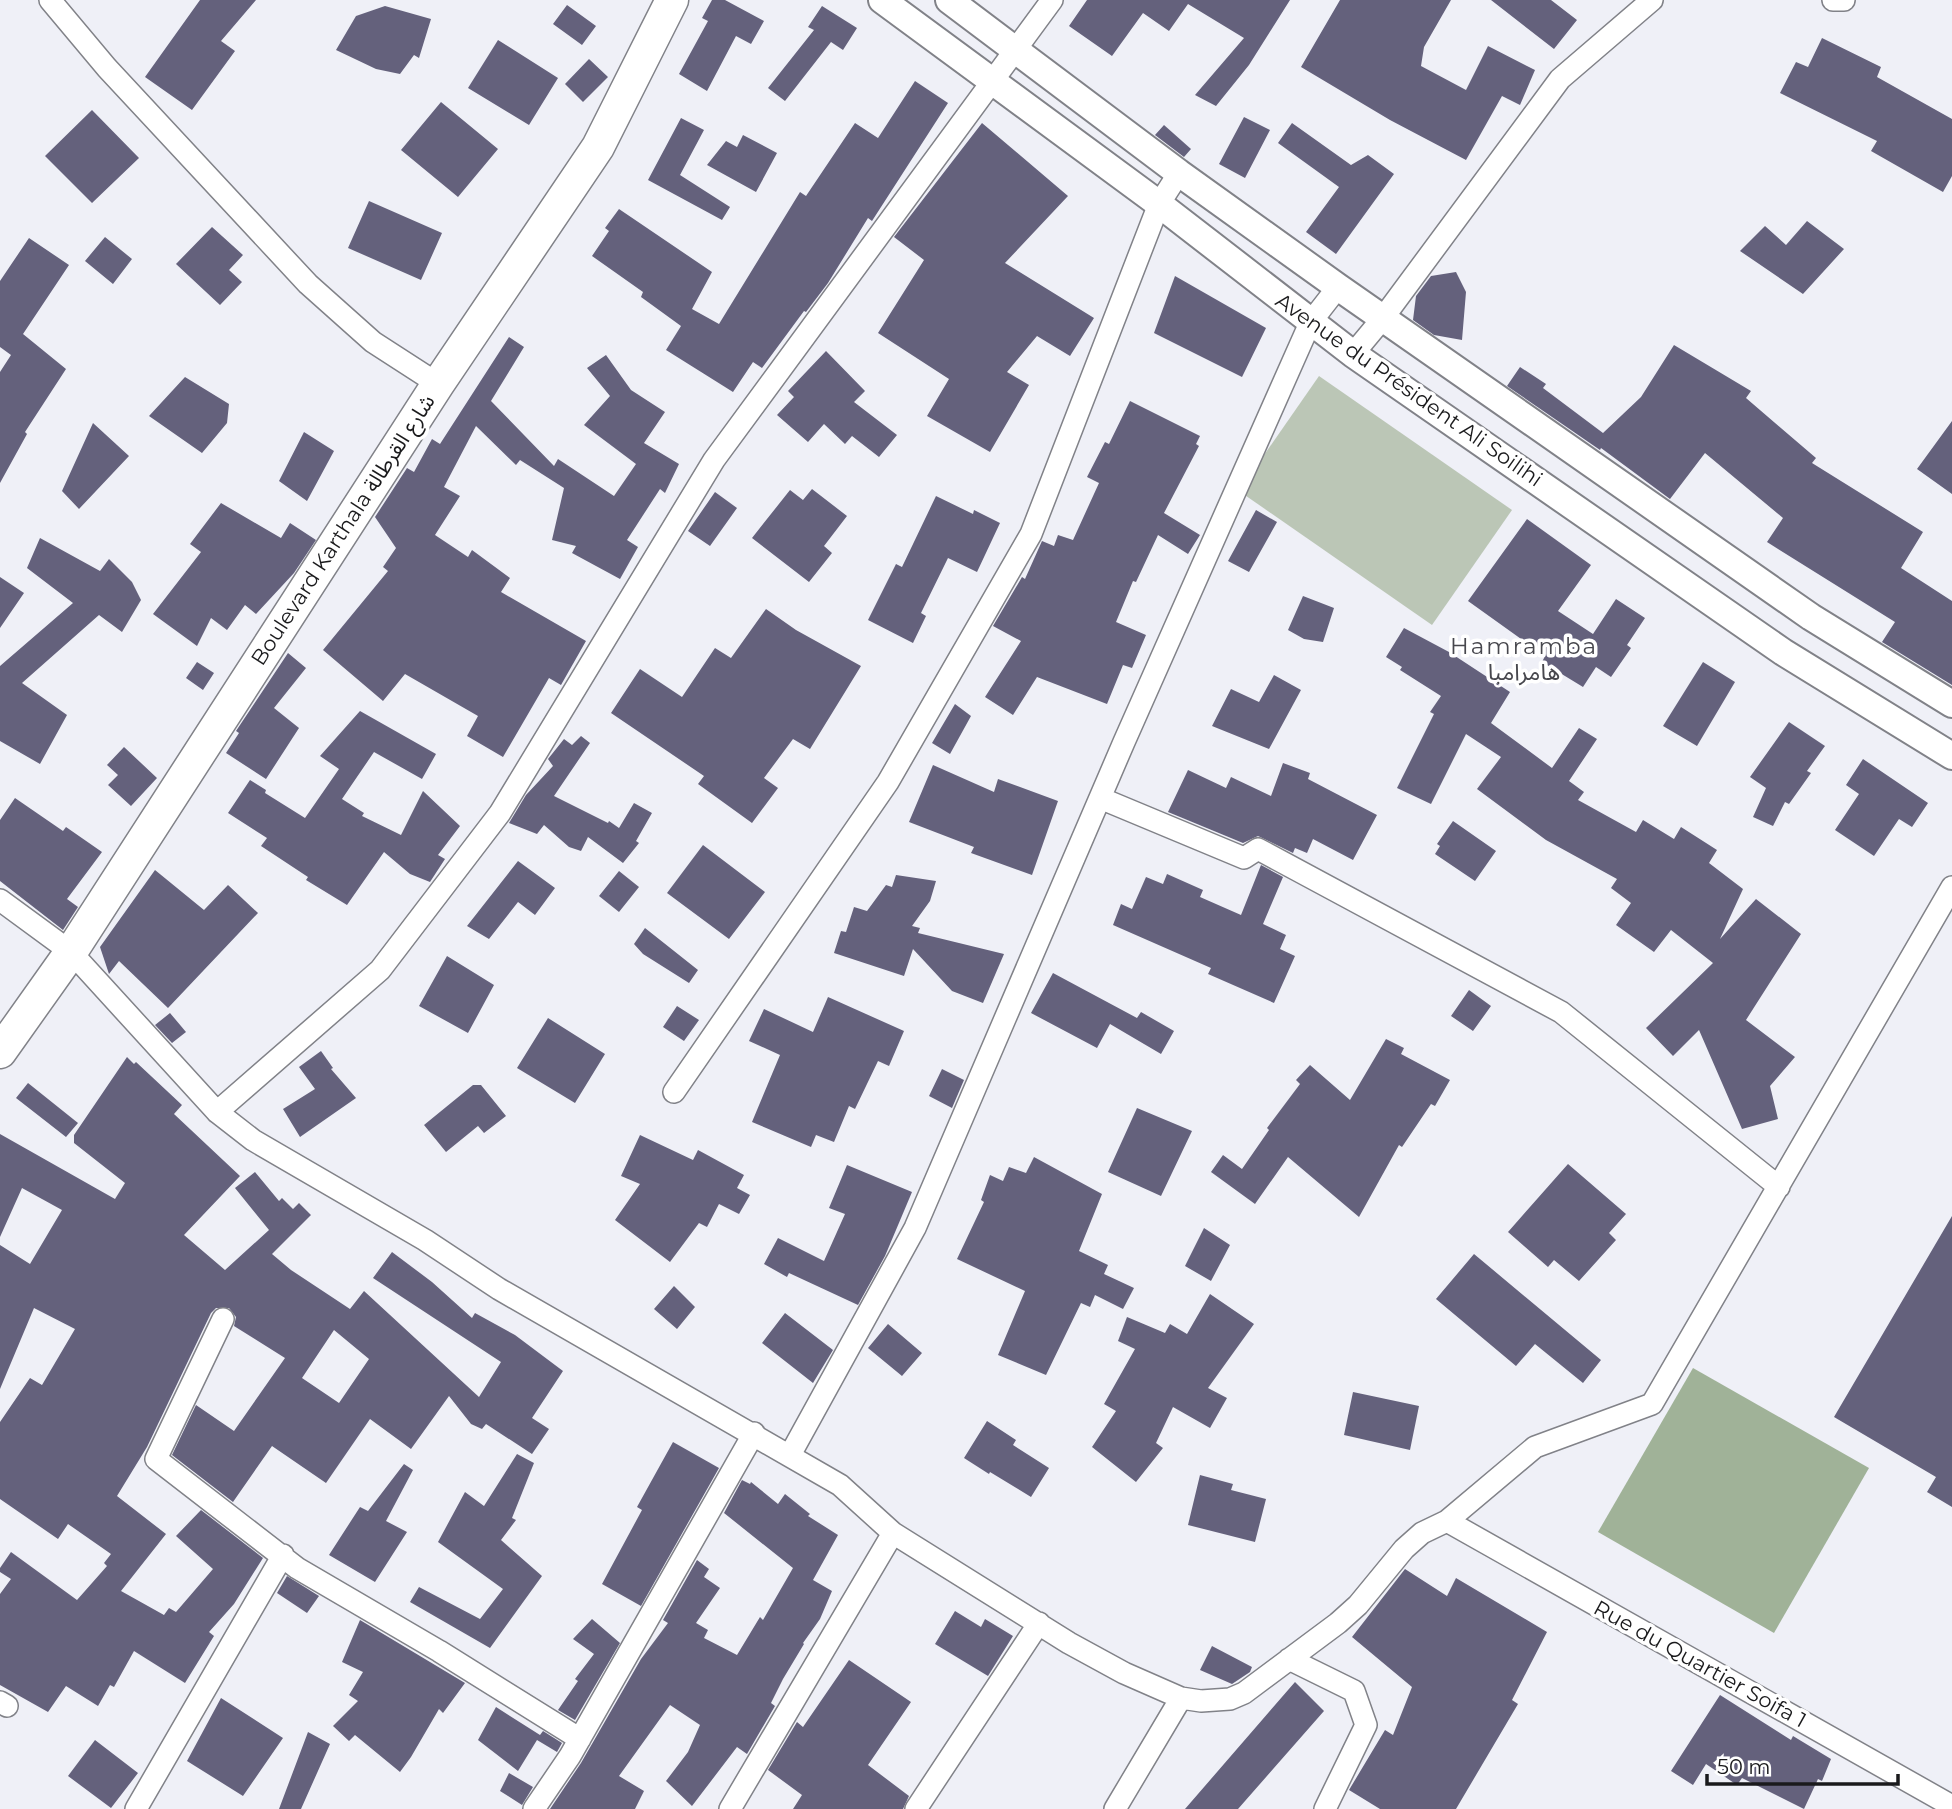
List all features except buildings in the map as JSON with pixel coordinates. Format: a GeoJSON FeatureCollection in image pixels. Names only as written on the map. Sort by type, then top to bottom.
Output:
{"type":"FeatureCollection","features":[{"type":"Feature","properties":{"kind":"main road","name":"Boulevard Karthala شارع القرطالة"},"geometry":{"type":"LineString","coordinates":[[0,1052],[71,952],[438,384],[598,147],[672,0]]}},
{"type":"Feature","properties":{"kind":"street"},"geometry":{"type":"LineString","coordinates":[[50,0],[107,68],[308,284],[373,342],[438,384]]}},
{"type":"Feature","properties":{"kind":"street","name":"Avenue du Président Ali Soilihi"},"geometry":{"type":"LineString","coordinates":[[882,0],[1159,204],[1353,355],[1783,652],[1952,756]]}},
{"type":"Feature","properties":{"kind":"street","name":"Avenue du Président Ali Soilihi"},"geometry":{"type":"LineString","coordinates":[[949,0],[1179,173],[1338,287],[1811,617],[1952,704]]}},
{"type":"Feature","properties":{"kind":"street"},"geometry":{"type":"LineString","coordinates":[[217,1112],[380,970],[492,823],[714,460],[1052,0]]}},
{"type":"Feature","properties":{"kind":"street"},"geometry":{"type":"LineString","coordinates":[[1353,355],[1560,79],[1652,0]]}},
{"type":"Feature","properties":{"kind":"street"},"geometry":{"type":"LineString","coordinates":[[1833,0],[1844,0]]}},
{"type":"Feature","properties":{"kind":"street"},"geometry":{"type":"LineString","coordinates":[[674,1092],[888,782],[1031,534],[1159,204],[1179,173]]}},
{"type":"Feature","properties":{"kind":"street"},"geometry":{"type":"LineString","coordinates":[[790,1455],[915,1228],[1100,798],[1310,323],[1338,287]]}},
{"type":"Feature","properties":{"kind":"street"},"geometry":{"type":"LineString","coordinates":[[1100,798],[1244,858],[1258,849],[1561,1012],[1779,1187]]}},
{"type":"Feature","properties":{"kind":"street"},"geometry":{"type":"LineString","coordinates":[[0,900],[71,952],[217,1112],[253,1140],[425,1240],[499,1289],[754,1433],[840,1485],[894,1533],[1069,1643],[1124,1673],[1181,1698],[1201,1701],[1230,1699],[1261,1682],[1358,1605],[1422,1533],[1447,1521],[1535,1447],[1652,1404],[1952,887]]}},
{"type":"Feature","properties":{"kind":"street"},"geometry":{"type":"LineString","coordinates":[[223,1319],[156,1459],[297,1568],[580,1739]]}},
{"type":"Feature","properties":{"kind":"street"},"geometry":{"type":"LineString","coordinates":[[534,1809],[580,1739],[754,1433]]}},
{"type":"Feature","properties":{"kind":"street","name":"Rue du Quartier Soifa 1"},"geometry":{"type":"LineString","coordinates":[[1447,1521],[1952,1806]]}},
{"type":"Feature","properties":{"kind":"street"},"geometry":{"type":"LineString","coordinates":[[730,1809],[894,1533]]}},
{"type":"Feature","properties":{"kind":"street"},"geometry":{"type":"LineString","coordinates":[[136,1809],[283,1555]]}},
{"type":"Feature","properties":{"kind":"street"},"geometry":{"type":"LineString","coordinates":[[916,1809],[1039,1623]]}},
{"type":"Feature","properties":{"kind":"street"},"geometry":{"type":"LineString","coordinates":[[1289,1658],[1353,1691],[1366,1725],[1325,1809]]}},
{"type":"Feature","properties":{"kind":"street"},"geometry":{"type":"LineString","coordinates":[[1115,1809],[1181,1698]]}},
{"type":"Feature","properties":{"kind":"green space"},"geometry":{"type":"Polygon","coordinates":[[[1319,376],[1512,510],[1432,625],[1239,491],[1319,376]]]}},
{"type":"Feature","properties":{"kind":"green space"},"geometry":{"type":"Polygon","coordinates":[[[1693,1368],[1869,1468],[1774,1633],[1598,1532],[1693,1368]]]}},
{"type":"Feature","properties":{"kind":"district","name":"Hamramba هامرامبا"},"geometry":{"type":"Point","coordinates":[1524,659]}}]}
